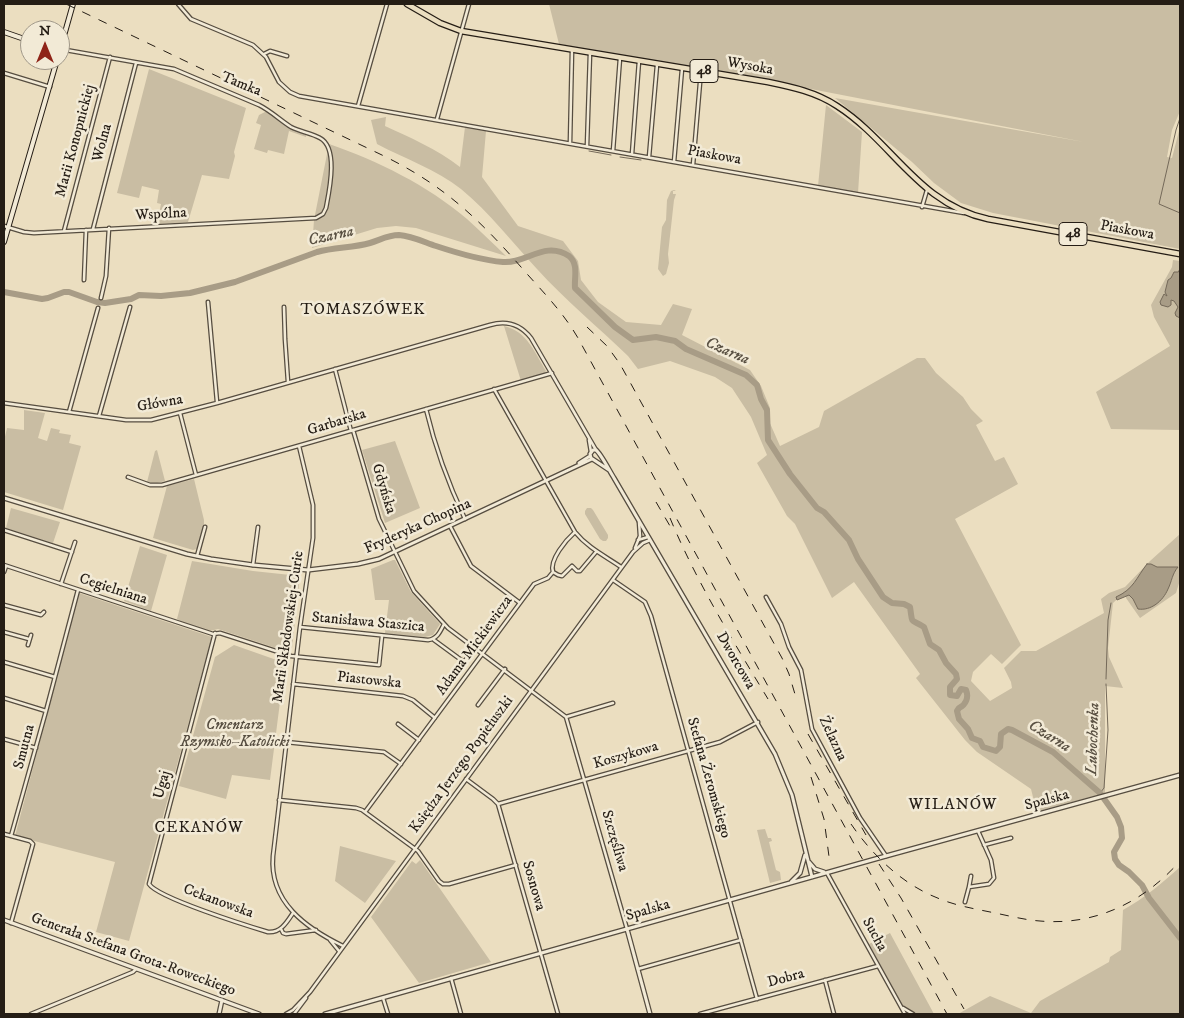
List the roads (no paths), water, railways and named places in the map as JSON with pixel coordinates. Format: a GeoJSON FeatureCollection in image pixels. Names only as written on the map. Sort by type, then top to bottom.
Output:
{"type":"FeatureCollection","features":[{"type":"Feature","properties":{"kind":"main road"},"geometry":{"type":"LineString","coordinates":[[69,20],[74,4]]}},
{"type":"Feature","properties":{"kind":"main road","name":"Wysoka"},"geometry":{"type":"LineString","coordinates":[[408,4],[440,23],[461,31],[682,67],[809,92],[847,113],[865,128],[927,190],[965,213]]}},
{"type":"Feature","properties":{"kind":"main road"},"geometry":{"type":"LineString","coordinates":[[4,32],[20,38]]}},
{"type":"Feature","properties":{"kind":"main road"},"geometry":{"type":"LineString","coordinates":[[4,242],[6,227],[54,70]]}},
{"type":"Feature","properties":{"kind":"main road","name":"Piaskowa"},"geometry":{"type":"LineString","coordinates":[[965,213],[988,219],[1180,254]]}},
{"type":"Feature","properties":{"kind":"street","name":"Piaskowa"},"geometry":{"type":"LineString","coordinates":[[178,4],[191,19],[247,41],[264,54],[279,82],[290,92],[304,97],[437,119],[922,207],[965,213]]}},
{"type":"Feature","properties":{"kind":"street"},"geometry":{"type":"LineString","coordinates":[[358,106],[387,4]]}},
{"type":"Feature","properties":{"kind":"street"},"geometry":{"type":"LineString","coordinates":[[437,119],[469,4]]}},
{"type":"Feature","properties":{"kind":"street"},"geometry":{"type":"LineString","coordinates":[[570,143],[572,49]]}},
{"type":"Feature","properties":{"kind":"street","name":"Tamka"},"geometry":{"type":"LineString","coordinates":[[70,51],[174,69],[272,111],[288,125],[323,140],[330,152],[332,172],[326,208],[323,214],[316,218]]}},
{"type":"Feature","properties":{"kind":"street"},"geometry":{"type":"LineString","coordinates":[[264,54],[270,51],[287,56]]}},
{"type":"Feature","properties":{"kind":"street"},"geometry":{"type":"LineString","coordinates":[[587,146],[590,52]]}},
{"type":"Feature","properties":{"kind":"street","name":"Marii Konopnickiej"},"geometry":{"type":"LineString","coordinates":[[64,231],[110,57]]}},
{"type":"Feature","properties":{"kind":"street"},"geometry":{"type":"LineString","coordinates":[[613,151],[620,57]]}},
{"type":"Feature","properties":{"kind":"street"},"geometry":{"type":"LineString","coordinates":[[632,154],[639,60]]}},
{"type":"Feature","properties":{"kind":"street","name":"Wolna"},"geometry":{"type":"LineString","coordinates":[[93,230],[136,63]]}},
{"type":"Feature","properties":{"kind":"street"},"geometry":{"type":"LineString","coordinates":[[649,157],[657,63]]}},
{"type":"Feature","properties":{"kind":"street"},"geometry":{"type":"LineString","coordinates":[[674,162],[682,67]]}},
{"type":"Feature","properties":{"kind":"street"},"geometry":{"type":"LineString","coordinates":[[693,165],[701,71]]}},
{"type":"Feature","properties":{"kind":"street"},"geometry":{"type":"LineString","coordinates":[[4,73],[50,87]]}},
{"type":"Feature","properties":{"kind":"street"},"geometry":{"type":"LineString","coordinates":[[922,207],[927,190]]}},
{"type":"Feature","properties":{"kind":"street","name":"Wspólna"},"geometry":{"type":"LineString","coordinates":[[6,227],[29,233],[316,218]]}},
{"type":"Feature","properties":{"kind":"street"},"geometry":{"type":"LineString","coordinates":[[101,298],[106,276],[109,228]]}},
{"type":"Feature","properties":{"kind":"street"},"geometry":{"type":"LineString","coordinates":[[84,280],[86,230]]}},
{"type":"Feature","properties":{"kind":"street"},"geometry":{"type":"LineString","coordinates":[[208,302],[217,403]]}},
{"type":"Feature","properties":{"kind":"street"},"geometry":{"type":"LineString","coordinates":[[99,416],[130,307]]}},
{"type":"Feature","properties":{"kind":"street"},"geometry":{"type":"LineString","coordinates":[[284,307],[288,382]]}},
{"type":"Feature","properties":{"kind":"street"},"geometry":{"type":"LineString","coordinates":[[69,412],[98,308]]}},
{"type":"Feature","properties":{"kind":"street","name":"Główna"},"geometry":{"type":"LineString","coordinates":[[4,403],[143,420],[217,403],[490,324],[505,322],[516,325],[528,334],[552,373]]}},
{"type":"Feature","properties":{"kind":"street","name":"Gdyńska"},"geometry":{"type":"LineString","coordinates":[[335,369],[352,431],[380,519],[414,591],[444,624],[532,689]]}},
{"type":"Feature","properties":{"kind":"street"},"geometry":{"type":"LineString","coordinates":[[552,373],[596,450],[592,457]]}},
{"type":"Feature","properties":{"kind":"street","name":"Garbarska"},"geometry":{"type":"LineString","coordinates":[[128,477],[154,486],[552,373]]}},
{"type":"Feature","properties":{"kind":"street"},"geometry":{"type":"LineString","coordinates":[[494,390],[575,532],[583,542],[596,552],[622,567]]}},
{"type":"Feature","properties":{"kind":"street"},"geometry":{"type":"LineString","coordinates":[[426,409],[446,477],[466,519]]}},
{"type":"Feature","properties":{"kind":"street"},"geometry":{"type":"LineString","coordinates":[[180,413],[196,475]]}},
{"type":"Feature","properties":{"kind":"street"},"geometry":{"type":"LineString","coordinates":[[588,436],[592,457]]}},
{"type":"Feature","properties":{"kind":"street","name":"Marii Skłodowskiej-Curie"},"geometry":{"type":"LineString","coordinates":[[299,446],[313,506],[312,538],[310,566],[296,657],[272,872],[280,896],[293,913],[328,939],[339,951]]}},
{"type":"Feature","properties":{"kind":"street","name":"Dworcowa"},"geometry":{"type":"LineString","coordinates":[[596,450],[600,452],[600,456],[758,722],[775,754],[786,778],[812,877]]}},
{"type":"Feature","properties":{"kind":"street"},"geometry":{"type":"LineString","coordinates":[[592,457],[600,456]]}},
{"type":"Feature","properties":{"kind":"street","name":"Fryderyka Chopina"},"geometry":{"type":"LineString","coordinates":[[4,498],[197,556],[253,565],[308,570],[369,562],[395,552],[546,481],[592,457]]}},
{"type":"Feature","properties":{"kind":"street","name":"Dworcowa"},"geometry":{"type":"LineString","coordinates":[[592,457],[609,470]]}},
{"type":"Feature","properties":{"kind":"street","name":"Księdza Jerzego Popiełuszki"},"geometry":{"type":"LineString","coordinates":[[633,552],[638,541],[639,520]]}},
{"type":"Feature","properties":{"kind":"street"},"geometry":{"type":"LineString","coordinates":[[450,526],[471,566],[520,603]]}},
{"type":"Feature","properties":{"kind":"street"},"geometry":{"type":"LineString","coordinates":[[197,556],[205,527]]}},
{"type":"Feature","properties":{"kind":"street"},"geometry":{"type":"LineString","coordinates":[[253,565],[258,527]]}},
{"type":"Feature","properties":{"kind":"street"},"geometry":{"type":"LineString","coordinates":[[4,530],[72,552]]}},
{"type":"Feature","properties":{"kind":"street"},"geometry":{"type":"LineString","coordinates":[[553,572],[552,562],[570,536],[575,532]]}},
{"type":"Feature","properties":{"kind":"street"},"geometry":{"type":"LineString","coordinates":[[638,541],[649,538]]}},
{"type":"Feature","properties":{"kind":"street","name":"Księdza Jerzego Popiełuszki"},"geometry":{"type":"LineString","coordinates":[[294,1014],[612,580],[633,552],[649,538]]}},
{"type":"Feature","properties":{"kind":"street"},"geometry":{"type":"LineString","coordinates":[[61,584],[75,542]]}},
{"type":"Feature","properties":{"kind":"street","name":"Adama Mickiewicza"},"geometry":{"type":"LineString","coordinates":[[365,812],[534,584],[548,578],[553,572],[562,576],[572,566],[577,571],[580,571],[596,552]]}},
{"type":"Feature","properties":{"kind":"street"},"geometry":{"type":"LineString","coordinates":[[4,572],[5,565]]}},
{"type":"Feature","properties":{"kind":"street","name":"Cegielniana"},"geometry":{"type":"LineString","coordinates":[[5,565],[204,631],[220,633],[296,657],[379,665],[382,636]]}},
{"type":"Feature","properties":{"kind":"street","name":"Stefana Żeromskiego"},"geometry":{"type":"LineString","coordinates":[[612,580],[643,601],[647,606],[757,999]]}},
{"type":"Feature","properties":{"kind":"street","name":"Smutna"},"geometry":{"type":"LineString","coordinates":[[11,836],[78,590]]}},
{"type":"Feature","properties":{"kind":"street","name":"Żelazna"},"geometry":{"type":"LineString","coordinates":[[766,597],[781,624],[787,641],[802,670],[812,729],[860,818],[886,856]]}},
{"type":"Feature","properties":{"kind":"street"},"geometry":{"type":"LineString","coordinates":[[4,605],[42,615],[44,612]]}},
{"type":"Feature","properties":{"kind":"street","name":"Stanisława Staszica"},"geometry":{"type":"LineString","coordinates":[[300,627],[428,640],[433,639],[444,624]]}},
{"type":"Feature","properties":{"kind":"street"},"geometry":{"type":"LineString","coordinates":[[4,632],[29,639]]}},
{"type":"Feature","properties":{"kind":"street","name":"Ugaj"},"geometry":{"type":"LineString","coordinates":[[149,884],[216,633]]}},
{"type":"Feature","properties":{"kind":"street"},"geometry":{"type":"LineString","coordinates":[[28,645],[31,635]]}},
{"type":"Feature","properties":{"kind":"street","name":"Stanisława Staszica"},"geometry":{"type":"LineString","coordinates":[[433,639],[464,662],[475,648]]}},
{"type":"Feature","properties":{"kind":"street"},"geometry":{"type":"LineString","coordinates":[[4,662],[55,677]]}},
{"type":"Feature","properties":{"kind":"street"},"geometry":{"type":"LineString","coordinates":[[478,705],[505,669]]}},
{"type":"Feature","properties":{"kind":"street","name":"Piastowska"},"geometry":{"type":"LineString","coordinates":[[293,684],[403,696],[413,700],[435,718]]}},
{"type":"Feature","properties":{"kind":"street"},"geometry":{"type":"LineString","coordinates":[[532,689],[566,716],[613,703]]}},
{"type":"Feature","properties":{"kind":"street"},"geometry":{"type":"LineString","coordinates":[[4,698],[46,711]]}},
{"type":"Feature","properties":{"kind":"street","name":"Szczęśliwa"},"geometry":{"type":"LineString","coordinates":[[566,716],[650,1014]]}},
{"type":"Feature","properties":{"kind":"street","name":"Koszykowa"},"geometry":{"type":"LineString","coordinates":[[498,804],[727,739],[758,722]]}},
{"type":"Feature","properties":{"kind":"street"},"geometry":{"type":"LineString","coordinates":[[398,724],[419,740]]}},
{"type":"Feature","properties":{"kind":"street"},"geometry":{"type":"LineString","coordinates":[[4,739],[36,748]]}},
{"type":"Feature","properties":{"kind":"street"},"geometry":{"type":"LineString","coordinates":[[286,742],[384,752],[401,764]]}},
{"type":"Feature","properties":{"kind":"street","name":"Spalska"},"geometry":{"type":"LineString","coordinates":[[325,1014],[1180,775]]}},
{"type":"Feature","properties":{"kind":"street"},"geometry":{"type":"LineString","coordinates":[[466,778],[494,798],[498,804]]}},
{"type":"Feature","properties":{"kind":"street"},"geometry":{"type":"LineString","coordinates":[[279,800],[356,808],[365,812],[414,849],[439,881],[444,884],[516,865]]}},
{"type":"Feature","properties":{"kind":"street","name":"Sosnowa"},"geometry":{"type":"LineString","coordinates":[[498,804],[558,1014]]}},
{"type":"Feature","properties":{"kind":"street"},"geometry":{"type":"LineString","coordinates":[[969,887],[989,884],[994,878],[991,860],[978,831]]}},
{"type":"Feature","properties":{"kind":"street"},"geometry":{"type":"LineString","coordinates":[[4,834],[30,841],[33,844],[11,923]]}},
{"type":"Feature","properties":{"kind":"street"},"geometry":{"type":"LineString","coordinates":[[984,845],[1011,838]]}},
{"type":"Feature","properties":{"kind":"street"},"geometry":{"type":"LineString","coordinates":[[788,884],[797,877],[802,869],[805,850]]}},
{"type":"Feature","properties":{"kind":"street"},"geometry":{"type":"LineString","coordinates":[[808,859],[815,868],[827,873]]}},
{"type":"Feature","properties":{"kind":"street","name":"Sucha"},"geometry":{"type":"LineString","coordinates":[[827,873],[905,1014]]}},
{"type":"Feature","properties":{"kind":"street"},"geometry":{"type":"LineString","coordinates":[[966,902],[971,876]]}},
{"type":"Feature","properties":{"kind":"street","name":"Cekanowska"},"geometry":{"type":"LineString","coordinates":[[149,884],[153,889],[179,901],[263,931],[273,932],[281,929],[286,934],[317,930]]}},
{"type":"Feature","properties":{"kind":"street"},"geometry":{"type":"LineString","coordinates":[[281,929],[293,913]]}},
{"type":"Feature","properties":{"kind":"street","name":"Generała Stefana Grota-Roweckiego"},"geometry":{"type":"LineString","coordinates":[[4,920],[259,1014]]}},
{"type":"Feature","properties":{"kind":"street","name":"Marii Skłodowskiej-Curie"},"geometry":{"type":"LineString","coordinates":[[328,939],[343,946]]}},
{"type":"Feature","properties":{"kind":"street"},"geometry":{"type":"LineString","coordinates":[[638,969],[741,940]]}},
{"type":"Feature","properties":{"kind":"street","name":"Dobra"},"geometry":{"type":"LineString","coordinates":[[700,1014],[878,966]]}},
{"type":"Feature","properties":{"kind":"street"},"geometry":{"type":"LineString","coordinates":[[31,1014],[133,972],[136,969]]}},
{"type":"Feature","properties":{"kind":"street"},"geometry":{"type":"LineString","coordinates":[[451,978],[460,1014]]}},
{"type":"Feature","properties":{"kind":"street"},"geometry":{"type":"LineString","coordinates":[[825,980],[834,1014]]}},
{"type":"Feature","properties":{"kind":"street","name":"Księdza Jerzego Popiełuszki"},"geometry":{"type":"LineString","coordinates":[[286,1014],[293,1010],[310,992]]}},
{"type":"Feature","properties":{"kind":"street"},"geometry":{"type":"LineString","coordinates":[[383,998],[388,1014]]}},
{"type":"Feature","properties":{"kind":"street"},"geometry":{"type":"LineString","coordinates":[[219,1014],[222,1000]]}},
{"type":"Feature","properties":{"kind":"street"},"geometry":{"type":"LineString","coordinates":[[901,1008],[913,1014]]}},
{"type":"Feature","properties":{"kind":"street","name":"Generała Stefana Grota-Roweckiego"},"geometry":{"type":"LineString","coordinates":[[254,1012],[264,1014]]}},
{"type":"Feature","properties":{"kind":"waterway","name":"Lubochenka"},"geometry":{"type":"LineString","coordinates":[[1180,118],[1159,204],[1180,213]]}},
{"type":"Feature","properties":{"kind":"waterway"},"geometry":{"type":"LineString","coordinates":[[589,151],[611,155]]}},
{"type":"Feature","properties":{"kind":"waterway"},"geometry":{"type":"LineString","coordinates":[[620,157],[641,160]]}},
{"type":"Feature","properties":{"kind":"waterway","name":"Czarna"},"geometry":{"type":"LineString","coordinates":[[4,292],[42,299],[69,292],[105,303],[131,299],[139,295],[161,296],[190,293],[235,282],[317,252],[364,245],[395,235],[418,239],[460,254],[494,261],[511,262],[552,250],[569,256],[575,267],[575,288],[615,327],[633,340],[656,337],[675,341],[686,349],[746,375],[757,385],[767,410],[768,440],[790,474],[817,508],[824,512],[849,540],[858,559],[883,597],[892,603],[904,604],[910,607],[912,620],[924,627],[930,644],[939,650],[946,663],[956,674],[957,679],[950,687],[950,695],[957,696],[961,689],[966,690],[966,700],[957,711],[959,719],[968,729],[972,738],[980,741],[983,747],[996,751],[1000,747],[1001,734],[1008,729],[1012,730],[1053,752],[1100,793],[1117,817],[1121,827],[1122,838],[1114,852],[1115,859],[1119,865],[1142,885],[1149,898],[1180,938]]}},
{"type":"Feature","properties":{"kind":"waterway","name":"Lubochenka"},"geometry":{"type":"LineString","coordinates":[[1106,679],[1108,620],[1111,603]]}},
{"type":"Feature","properties":{"kind":"waterway","name":"Lubochenka"},"geometry":{"type":"LineString","coordinates":[[1100,793],[1104,788],[1108,730],[1106,684]]}},
{"type":"Feature","properties":{"kind":"railway"},"geometry":{"type":"LineString","coordinates":[[66,4],[384,156],[427,180],[479,222],[548,297],[578,338],[947,1014]]}},
{"type":"Feature","properties":{"kind":"railway"},"geometry":{"type":"LineString","coordinates":[[587,327],[607,346],[620,364],[782,658],[797,701]]}},
{"type":"Feature","properties":{"kind":"railway"},"geometry":{"type":"LineString","coordinates":[[656,502],[670,526]]}},
{"type":"Feature","properties":{"kind":"railway"},"geometry":{"type":"LineString","coordinates":[[670,518],[703,588],[768,699]]}},
{"type":"Feature","properties":{"kind":"railway"},"geometry":{"type":"LineString","coordinates":[[808,734],[866,835]]}},
{"type":"Feature","properties":{"kind":"railway"},"geometry":{"type":"LineString","coordinates":[[811,777],[824,819],[830,864]]}},
{"type":"Feature","properties":{"kind":"railway"},"geometry":{"type":"LineString","coordinates":[[851,824],[879,858],[901,878],[926,893],[960,905],[1034,920],[1060,922],[1080,920],[1117,908],[1151,888],[1180,861]]}},
{"type":"Feature","properties":{"kind":"railway"},"geometry":{"type":"LineString","coordinates":[[879,864],[901,898],[964,1009]]}},
{"type":"Feature","properties":{"kind":"district","name":"TOMASZÓWEK"},"geometry":{"type":"Point","coordinates":[363,311]}},
{"type":"Feature","properties":{"kind":"district","name":"WILANÓW"},"geometry":{"type":"Point","coordinates":[953,806]}},
{"type":"Feature","properties":{"kind":"district","name":"CEKANÓW"},"geometry":{"type":"Point","coordinates":[199,829]}},
{"type":"Feature","properties":{"kind":"park label","name":"Cmentarz Rzymsko–Katolicki"},"geometry":{"type":"Point","coordinates":[235,734]}}]}
